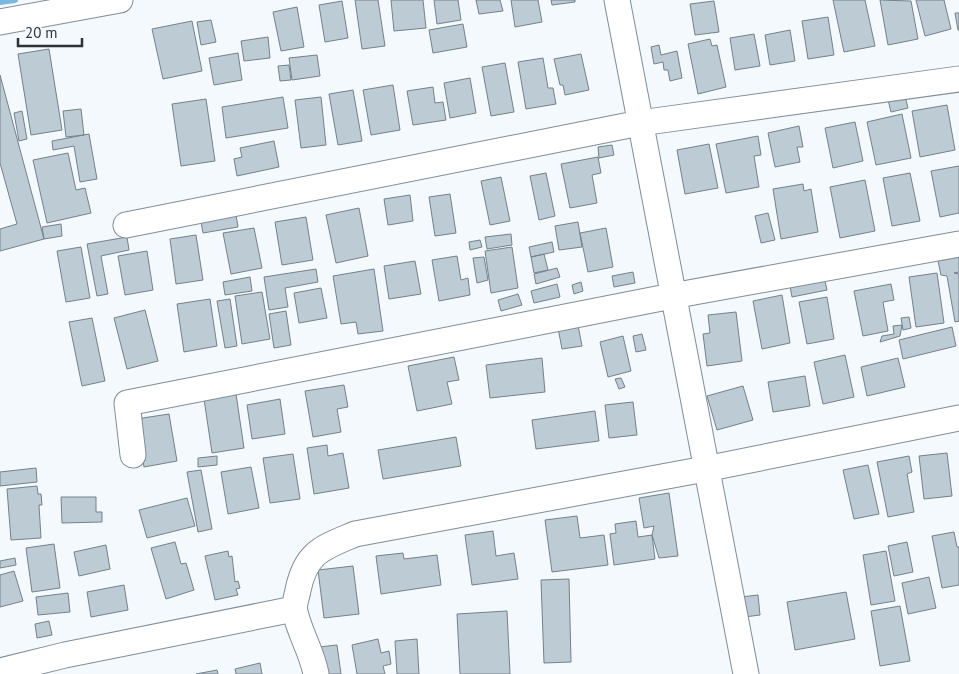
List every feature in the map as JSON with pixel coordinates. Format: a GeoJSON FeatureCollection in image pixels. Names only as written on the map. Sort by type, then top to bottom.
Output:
{"type":"FeatureCollection","features":[{"type":"Feature","properties":{"kind":"street"},"geometry":{"type":"LineString","coordinates":[[0,22],[120,0]]}},
{"type":"Feature","properties":{"kind":"street"},"geometry":{"type":"LineString","coordinates":[[617,0],[705,469],[746,674]]}},
{"type":"Feature","properties":{"kind":"street"},"geometry":{"type":"LineString","coordinates":[[126,224],[640,123],[959,79]]}},
{"type":"Feature","properties":{"kind":"street"},"geometry":{"type":"LineString","coordinates":[[133,455],[127,403],[672,296],[959,244]]}},
{"type":"Feature","properties":{"kind":"street"},"geometry":{"type":"LineString","coordinates":[[316,674],[313,656],[300,630],[294,609],[303,569],[322,548],[355,534],[705,469],[959,418]]}},
{"type":"Feature","properties":{"kind":"street"},"geometry":{"type":"LineString","coordinates":[[0,672],[65,655],[294,609]]}},
{"type":"Feature","properties":{"kind":"building"},"geometry":{"type":"Polygon","coordinates":[[[355,0],[378,0],[385,46],[362,49],[355,0]]]}},
{"type":"Feature","properties":{"kind":"building"},"geometry":{"type":"Polygon","coordinates":[[[391,0],[423,0],[426,28],[394,31],[391,0]]]}},
{"type":"Feature","properties":{"kind":"building"},"geometry":{"type":"Polygon","coordinates":[[[434,0],[458,0],[461,20],[437,24],[434,0]]]}},
{"type":"Feature","properties":{"kind":"building"},"geometry":{"type":"Polygon","coordinates":[[[476,0],[500,0],[503,11],[479,14],[476,0]]]}},
{"type":"Feature","properties":{"kind":"building"},"geometry":{"type":"Polygon","coordinates":[[[511,0],[538,0],[542,22],[515,27],[511,0]]]}},
{"type":"Feature","properties":{"kind":"building"},"geometry":{"type":"Polygon","coordinates":[[[551,0],[575,0],[575,2],[552,5],[551,0]]]}},
{"type":"Feature","properties":{"kind":"building"},"geometry":{"type":"Polygon","coordinates":[[[833,0],[865,0],[875,46],[844,52],[833,0]]]}},
{"type":"Feature","properties":{"kind":"building"},"geometry":{"type":"Polygon","coordinates":[[[880,0],[911,1],[918,39],[888,45],[880,0]]]}},
{"type":"Feature","properties":{"kind":"building"},"geometry":{"type":"Polygon","coordinates":[[[916,0],[944,0],[951,29],[925,36],[916,0]]]}},
{"type":"Feature","properties":{"kind":"building"},"geometry":{"type":"Polygon","coordinates":[[[342,1],[348,38],[325,42],[319,5],[342,1]]]}},
{"type":"Feature","properties":{"kind":"building"},"geometry":{"type":"Polygon","coordinates":[[[714,1],[719,32],[695,35],[690,4],[714,1]]]}},
{"type":"Feature","properties":{"kind":"building"},"geometry":{"type":"Polygon","coordinates":[[[297,7],[304,47],[281,51],[273,12],[297,7]]]}},
{"type":"Feature","properties":{"kind":"building"},"geometry":{"type":"Polygon","coordinates":[[[955,13],[959,13],[959,30],[958,30],[955,13]]]}},
{"type":"Feature","properties":{"kind":"building"},"geometry":{"type":"Polygon","coordinates":[[[828,17],[834,55],[808,59],[802,21],[828,17]]]}},
{"type":"Feature","properties":{"kind":"building"},"geometry":{"type":"Polygon","coordinates":[[[211,20],[216,42],[201,45],[197,22],[211,20]]]}},
{"type":"Feature","properties":{"kind":"building"},"geometry":{"type":"Polygon","coordinates":[[[192,21],[202,71],[163,79],[152,29],[192,21]]]}},
{"type":"Feature","properties":{"kind":"building"},"geometry":{"type":"Polygon","coordinates":[[[463,24],[467,47],[433,53],[429,30],[463,24]]]}},
{"type":"Feature","properties":{"kind":"building"},"geometry":{"type":"Polygon","coordinates":[[[790,30],[795,61],[770,65],[765,35],[790,30]]]}},
{"type":"Feature","properties":{"kind":"building"},"geometry":{"type":"Polygon","coordinates":[[[754,34],[760,66],[735,70],[730,38],[754,34]]]}},
{"type":"Feature","properties":{"kind":"building"},"geometry":{"type":"Polygon","coordinates":[[[268,37],[270,58],[244,61],[241,41],[268,37]]]}},
{"type":"Feature","properties":{"kind":"building"},"geometry":{"type":"Polygon","coordinates":[[[710,39],[712,46],[717,45],[726,87],[698,94],[688,44],[710,39]]]}},
{"type":"Feature","properties":{"kind":"building"},"geometry":{"type":"Polygon","coordinates":[[[659,45],[661,55],[677,51],[682,78],[670,81],[668,70],[664,70],[663,62],[654,64],[651,47],[659,45]]]}},
{"type":"Feature","properties":{"kind":"building"},"geometry":{"type":"Polygon","coordinates":[[[49,49],[62,130],[31,135],[18,54],[49,49]]]}},
{"type":"Feature","properties":{"kind":"building"},"geometry":{"type":"Polygon","coordinates":[[[238,53],[242,80],[214,85],[209,58],[238,53]]]}},
{"type":"Feature","properties":{"kind":"building"},"geometry":{"type":"Polygon","coordinates":[[[581,54],[589,90],[565,95],[563,85],[560,85],[554,59],[581,54]]]}},
{"type":"Feature","properties":{"kind":"building"},"geometry":{"type":"Polygon","coordinates":[[[317,55],[320,76],[292,80],[289,58],[317,55]]]}},
{"type":"Feature","properties":{"kind":"building"},"geometry":{"type":"Polygon","coordinates":[[[543,58],[548,88],[553,88],[556,104],[526,109],[518,62],[543,58]]]}},
{"type":"Feature","properties":{"kind":"building"},"geometry":{"type":"Polygon","coordinates":[[[505,63],[514,112],[491,116],[482,67],[505,63]]]}},
{"type":"Feature","properties":{"kind":"building"},"geometry":{"type":"Polygon","coordinates":[[[289,65],[291,80],[280,81],[278,66],[289,65]]]}},
{"type":"Feature","properties":{"kind":"building"},"geometry":{"type":"Polygon","coordinates":[[[0,75],[44,239],[0,251],[0,229],[17,224],[0,163],[0,75]]]}},
{"type":"Feature","properties":{"kind":"building"},"geometry":{"type":"Polygon","coordinates":[[[470,78],[476,113],[450,118],[444,83],[470,78]]]}},
{"type":"Feature","properties":{"kind":"building"},"geometry":{"type":"Polygon","coordinates":[[[393,85],[400,130],[371,135],[363,90],[393,85]]]}},
{"type":"Feature","properties":{"kind":"building"},"geometry":{"type":"Polygon","coordinates":[[[433,87],[435,103],[443,102],[446,120],[413,125],[407,91],[433,87]]]}},
{"type":"Feature","properties":{"kind":"building"},"geometry":{"type":"Polygon","coordinates":[[[353,90],[362,141],[338,145],[329,94],[353,90]]]}},
{"type":"Feature","properties":{"kind":"building"},"geometry":{"type":"Polygon","coordinates":[[[905,96],[908,108],[891,112],[888,100],[905,96]]]}},
{"type":"Feature","properties":{"kind":"building"},"geometry":{"type":"Polygon","coordinates":[[[283,97],[288,128],[226,138],[222,107],[283,97]]]}},
{"type":"Feature","properties":{"kind":"building"},"geometry":{"type":"Polygon","coordinates":[[[321,97],[326,145],[301,148],[295,100],[321,97]]]}},
{"type":"Feature","properties":{"kind":"building"},"geometry":{"type":"Polygon","coordinates":[[[206,99],[215,161],[181,166],[172,104],[206,99]]]}},
{"type":"Feature","properties":{"kind":"building"},"geometry":{"type":"Polygon","coordinates":[[[947,105],[955,150],[920,157],[912,111],[947,105]]]}},
{"type":"Feature","properties":{"kind":"building"},"geometry":{"type":"Polygon","coordinates":[[[81,109],[84,135],[66,137],[63,111],[81,109]]]}},
{"type":"Feature","properties":{"kind":"building"},"geometry":{"type":"Polygon","coordinates":[[[22,111],[27,139],[19,141],[14,113],[22,111]]]}},
{"type":"Feature","properties":{"kind":"building"},"geometry":{"type":"Polygon","coordinates":[[[902,114],[911,158],[876,165],[867,122],[902,114]]]}},
{"type":"Feature","properties":{"kind":"building"},"geometry":{"type":"Polygon","coordinates":[[[855,122],[863,161],[833,168],[825,128],[855,122]]]}},
{"type":"Feature","properties":{"kind":"building"},"geometry":{"type":"Polygon","coordinates":[[[799,126],[803,147],[797,147],[800,162],[775,167],[768,133],[799,126]]]}},
{"type":"Feature","properties":{"kind":"building"},"geometry":{"type":"Polygon","coordinates":[[[89,134],[97,179],[80,182],[74,146],[53,150],[52,141],[89,134]]]}},
{"type":"Feature","properties":{"kind":"building"},"geometry":{"type":"Polygon","coordinates":[[[758,136],[761,155],[754,156],[759,187],[726,193],[716,144],[758,136]]]}},
{"type":"Feature","properties":{"kind":"building"},"geometry":{"type":"Polygon","coordinates":[[[274,141],[279,167],[237,176],[234,159],[242,157],[240,148],[274,141]]]}},
{"type":"Feature","properties":{"kind":"building"},"geometry":{"type":"Polygon","coordinates":[[[709,144],[718,188],[685,194],[677,150],[709,144]]]}},
{"type":"Feature","properties":{"kind":"building"},"geometry":{"type":"Polygon","coordinates":[[[612,145],[614,155],[599,158],[598,147],[612,145]]]}},
{"type":"Feature","properties":{"kind":"building"},"geometry":{"type":"Polygon","coordinates":[[[68,153],[76,190],[85,188],[91,213],[47,223],[33,160],[68,153]]]}},
{"type":"Feature","properties":{"kind":"building"},"geometry":{"type":"Polygon","coordinates":[[[598,157],[601,173],[592,175],[597,203],[570,208],[561,164],[598,157]]]}},
{"type":"Feature","properties":{"kind":"building"},"geometry":{"type":"Polygon","coordinates":[[[959,166],[959,213],[940,217],[931,171],[959,166]]]}},
{"type":"Feature","properties":{"kind":"building"},"geometry":{"type":"Polygon","coordinates":[[[546,173],[555,216],[539,220],[530,176],[546,173]]]}},
{"type":"Feature","properties":{"kind":"building"},"geometry":{"type":"Polygon","coordinates":[[[910,173],[920,221],[892,226],[883,178],[910,173]]]}},
{"type":"Feature","properties":{"kind":"building"},"geometry":{"type":"Polygon","coordinates":[[[501,177],[510,221],[490,225],[481,181],[501,177]]]}},
{"type":"Feature","properties":{"kind":"building"},"geometry":{"type":"Polygon","coordinates":[[[865,180],[875,231],[840,238],[830,187],[865,180]]]}},
{"type":"Feature","properties":{"kind":"building"},"geometry":{"type":"Polygon","coordinates":[[[803,184],[804,191],[811,189],[818,232],[781,239],[773,189],[803,184]]]}},
{"type":"Feature","properties":{"kind":"building"},"geometry":{"type":"Polygon","coordinates":[[[450,194],[456,233],[435,236],[429,197],[450,194]]]}},
{"type":"Feature","properties":{"kind":"building"},"geometry":{"type":"Polygon","coordinates":[[[410,195],[413,221],[388,225],[384,199],[410,195]]]}},
{"type":"Feature","properties":{"kind":"building"},"geometry":{"type":"Polygon","coordinates":[[[359,208],[368,256],[336,263],[326,215],[359,208]]]}},
{"type":"Feature","properties":{"kind":"building"},"geometry":{"type":"Polygon","coordinates":[[[768,213],[775,240],[761,243],[755,216],[768,213]]]}},
{"type":"Feature","properties":{"kind":"building"},"geometry":{"type":"Polygon","coordinates":[[[236,215],[238,227],[203,233],[201,222],[236,215]]]}},
{"type":"Feature","properties":{"kind":"building"},"geometry":{"type":"Polygon","coordinates":[[[306,217],[313,260],[282,265],[275,222],[306,217]]]}},
{"type":"Feature","properties":{"kind":"building"},"geometry":{"type":"Polygon","coordinates":[[[578,222],[582,247],[559,250],[555,226],[578,222]]]}},
{"type":"Feature","properties":{"kind":"building"},"geometry":{"type":"Polygon","coordinates":[[[61,224],[62,236],[44,239],[42,227],[61,224]]]}},
{"type":"Feature","properties":{"kind":"building"},"geometry":{"type":"Polygon","coordinates":[[[254,228],[262,268],[231,274],[223,233],[254,228]]]}},
{"type":"Feature","properties":{"kind":"building"},"geometry":{"type":"Polygon","coordinates":[[[606,228],[613,267],[588,272],[580,233],[606,228]]]}},
{"type":"Feature","properties":{"kind":"building"},"geometry":{"type":"Polygon","coordinates":[[[511,234],[512,245],[487,249],[485,237],[511,234]]]}},
{"type":"Feature","properties":{"kind":"building"},"geometry":{"type":"Polygon","coordinates":[[[196,235],[203,280],[176,284],[170,239],[196,235]]]}},
{"type":"Feature","properties":{"kind":"building"},"geometry":{"type":"Polygon","coordinates":[[[127,237],[129,250],[101,256],[108,294],[97,296],[87,244],[127,237]]]}},
{"type":"Feature","properties":{"kind":"building"},"geometry":{"type":"Polygon","coordinates":[[[480,240],[482,247],[470,250],[469,242],[480,240]]]}},
{"type":"Feature","properties":{"kind":"building"},"geometry":{"type":"Polygon","coordinates":[[[552,242],[554,252],[531,257],[529,247],[552,242]]]}},
{"type":"Feature","properties":{"kind":"building"},"geometry":{"type":"Polygon","coordinates":[[[81,247],[90,298],[66,302],[57,251],[81,247]]]}},
{"type":"Feature","properties":{"kind":"building"},"geometry":{"type":"Polygon","coordinates":[[[512,247],[518,288],[491,293],[485,251],[512,247]]]}},
{"type":"Feature","properties":{"kind":"building"},"geometry":{"type":"Polygon","coordinates":[[[147,251],[153,290],[125,295],[118,256],[147,251]]]}},
{"type":"Feature","properties":{"kind":"building"},"geometry":{"type":"Polygon","coordinates":[[[544,254],[548,270],[534,273],[531,257],[544,254]]]}},
{"type":"Feature","properties":{"kind":"building"},"geometry":{"type":"Polygon","coordinates":[[[457,256],[461,280],[468,278],[470,295],[439,301],[432,260],[457,256]]]}},
{"type":"Feature","properties":{"kind":"building"},"geometry":{"type":"Polygon","coordinates":[[[484,257],[488,280],[477,283],[473,258],[484,257]]]}},
{"type":"Feature","properties":{"kind":"building"},"geometry":{"type":"Polygon","coordinates":[[[959,257],[959,272],[954,273],[959,274],[959,321],[955,322],[947,276],[941,275],[938,261],[959,257]]]}},
{"type":"Feature","properties":{"kind":"building"},"geometry":{"type":"Polygon","coordinates":[[[415,261],[421,294],[389,299],[384,266],[415,261]]]}},
{"type":"Feature","properties":{"kind":"building"},"geometry":{"type":"Polygon","coordinates":[[[557,268],[560,277],[536,284],[534,274],[557,268]]]}},
{"type":"Feature","properties":{"kind":"building"},"geometry":{"type":"Polygon","coordinates":[[[316,269],[318,282],[285,288],[288,307],[269,310],[264,277],[316,269]]]}},
{"type":"Feature","properties":{"kind":"building"},"geometry":{"type":"Polygon","coordinates":[[[374,269],[383,331],[358,334],[356,322],[341,324],[333,276],[374,269]]]}},
{"type":"Feature","properties":{"kind":"building"},"geometry":{"type":"Polygon","coordinates":[[[633,272],[635,283],[614,287],[612,276],[633,272]]]}},
{"type":"Feature","properties":{"kind":"building"},"geometry":{"type":"Polygon","coordinates":[[[937,273],[944,323],[916,327],[909,277],[937,273]]]}},
{"type":"Feature","properties":{"kind":"building"},"geometry":{"type":"Polygon","coordinates":[[[250,277],[252,291],[225,295],[223,282],[250,277]]]}},
{"type":"Feature","properties":{"kind":"building"},"geometry":{"type":"Polygon","coordinates":[[[825,281],[827,290],[792,297],[790,286],[825,281]]]}},
{"type":"Feature","properties":{"kind":"building"},"geometry":{"type":"Polygon","coordinates":[[[581,282],[583,291],[574,294],[572,285],[581,282]]]}},
{"type":"Feature","properties":{"kind":"building"},"geometry":{"type":"Polygon","coordinates":[[[557,284],[560,297],[534,303],[531,291],[557,284]]]}},
{"type":"Feature","properties":{"kind":"building"},"geometry":{"type":"Polygon","coordinates":[[[891,284],[894,300],[883,302],[888,331],[863,336],[854,291],[891,284]]]}},
{"type":"Feature","properties":{"kind":"building"},"geometry":{"type":"Polygon","coordinates":[[[321,288],[327,318],[299,323],[294,293],[321,288]]]}},
{"type":"Feature","properties":{"kind":"building"},"geometry":{"type":"Polygon","coordinates":[[[262,292],[270,339],[242,344],[235,296],[262,292]]]}},
{"type":"Feature","properties":{"kind":"building"},"geometry":{"type":"Polygon","coordinates":[[[518,294],[522,305],[501,311],[498,300],[518,294]]]}},
{"type":"Feature","properties":{"kind":"building"},"geometry":{"type":"Polygon","coordinates":[[[782,295],[790,343],[762,349],[753,301],[782,295]]]}},
{"type":"Feature","properties":{"kind":"building"},"geometry":{"type":"Polygon","coordinates":[[[827,297],[834,339],[807,344],[799,302],[827,297]]]}},
{"type":"Feature","properties":{"kind":"building"},"geometry":{"type":"Polygon","coordinates":[[[210,299],[217,346],[184,352],[177,304],[210,299]]]}},
{"type":"Feature","properties":{"kind":"building"},"geometry":{"type":"Polygon","coordinates":[[[230,299],[237,346],[225,348],[217,301],[230,299]]]}},
{"type":"Feature","properties":{"kind":"building"},"geometry":{"type":"Polygon","coordinates":[[[145,310],[158,361],[127,369],[114,318],[145,310]]]}},
{"type":"Feature","properties":{"kind":"building"},"geometry":{"type":"Polygon","coordinates":[[[286,311],[291,345],[274,348],[269,314],[286,311]]]}},
{"type":"Feature","properties":{"kind":"building"},"geometry":{"type":"Polygon","coordinates":[[[736,312],[742,361],[707,366],[703,334],[710,333],[708,315],[736,312]]]}},
{"type":"Feature","properties":{"kind":"building"},"geometry":{"type":"Polygon","coordinates":[[[909,317],[911,328],[903,330],[901,318],[909,317]]]}},
{"type":"Feature","properties":{"kind":"building"},"geometry":{"type":"Polygon","coordinates":[[[92,318],[105,381],[82,386],[69,322],[92,318]]]}},
{"type":"Feature","properties":{"kind":"building"},"geometry":{"type":"Polygon","coordinates":[[[578,325],[582,346],[562,349],[558,328],[578,325]]]}},
{"type":"Feature","properties":{"kind":"building"},"geometry":{"type":"Polygon","coordinates":[[[902,325],[900,336],[880,342],[882,336],[894,334],[893,326],[902,325]]]}},
{"type":"Feature","properties":{"kind":"building"},"geometry":{"type":"Polygon","coordinates":[[[952,327],[956,346],[903,359],[899,340],[952,327]]]}},
{"type":"Feature","properties":{"kind":"building"},"geometry":{"type":"Polygon","coordinates":[[[642,334],[646,350],[636,352],[633,336],[642,334]]]}},
{"type":"Feature","properties":{"kind":"building"},"geometry":{"type":"Polygon","coordinates":[[[623,336],[631,371],[608,377],[600,342],[623,336]]]}},
{"type":"Feature","properties":{"kind":"building"},"geometry":{"type":"Polygon","coordinates":[[[845,355],[854,397],[823,404],[814,362],[845,355]]]}},
{"type":"Feature","properties":{"kind":"building"},"geometry":{"type":"Polygon","coordinates":[[[454,357],[459,380],[447,382],[452,404],[417,411],[408,366],[454,357]]]}},
{"type":"Feature","properties":{"kind":"building"},"geometry":{"type":"Polygon","coordinates":[[[542,358],[545,392],[490,398],[486,365],[542,358]]]}},
{"type":"Feature","properties":{"kind":"building"},"geometry":{"type":"Polygon","coordinates":[[[898,358],[905,387],[867,396],[861,367],[898,358]]]}},
{"type":"Feature","properties":{"kind":"building"},"geometry":{"type":"Polygon","coordinates":[[[805,376],[810,406],[773,412],[768,382],[805,376]]]}},
{"type":"Feature","properties":{"kind":"building"},"geometry":{"type":"Polygon","coordinates":[[[621,378],[625,387],[619,389],[615,379],[621,378]]]}},
{"type":"Feature","properties":{"kind":"building"},"geometry":{"type":"Polygon","coordinates":[[[344,385],[348,407],[337,409],[341,432],[313,437],[305,391],[344,385]]]}},
{"type":"Feature","properties":{"kind":"building"},"geometry":{"type":"Polygon","coordinates":[[[743,386],[753,420],[717,430],[707,396],[743,386]]]}},
{"type":"Feature","properties":{"kind":"building"},"geometry":{"type":"Polygon","coordinates":[[[236,394],[244,448],[212,453],[204,399],[236,394]]]}},
{"type":"Feature","properties":{"kind":"building"},"geometry":{"type":"Polygon","coordinates":[[[280,399],[285,434],[252,439],[247,405],[280,399]]]}},
{"type":"Feature","properties":{"kind":"building"},"geometry":{"type":"Polygon","coordinates":[[[633,402],[637,435],[609,438],[605,405],[633,402]]]}},
{"type":"Feature","properties":{"kind":"building"},"geometry":{"type":"Polygon","coordinates":[[[595,411],[599,441],[536,449],[532,420],[595,411]]]}},
{"type":"Feature","properties":{"kind":"building"},"geometry":{"type":"Polygon","coordinates":[[[169,414],[177,461],[144,467],[136,419],[169,414]]]}},
{"type":"Feature","properties":{"kind":"building"},"geometry":{"type":"Polygon","coordinates":[[[456,437],[461,466],[383,479],[378,450],[456,437]]]}},
{"type":"Feature","properties":{"kind":"building"},"geometry":{"type":"Polygon","coordinates":[[[327,445],[328,456],[343,453],[349,488],[314,494],[307,448],[327,445]]]}},
{"type":"Feature","properties":{"kind":"building"},"geometry":{"type":"Polygon","coordinates":[[[947,453],[952,496],[924,499],[919,456],[947,453]]]}},
{"type":"Feature","properties":{"kind":"building"},"geometry":{"type":"Polygon","coordinates":[[[293,454],[300,499],[270,503],[263,458],[293,454]]]}},
{"type":"Feature","properties":{"kind":"building"},"geometry":{"type":"Polygon","coordinates":[[[217,456],[217,465],[198,467],[198,458],[217,456]]]}},
{"type":"Feature","properties":{"kind":"building"},"geometry":{"type":"Polygon","coordinates":[[[909,456],[912,472],[907,474],[914,512],[888,517],[877,462],[909,456]]]}},
{"type":"Feature","properties":{"kind":"building"},"geometry":{"type":"Polygon","coordinates":[[[868,465],[879,514],[854,519],[843,470],[868,465]]]}},
{"type":"Feature","properties":{"kind":"building"},"geometry":{"type":"Polygon","coordinates":[[[251,467],[259,508],[228,514],[221,472],[251,467]]]}},
{"type":"Feature","properties":{"kind":"building"},"geometry":{"type":"Polygon","coordinates":[[[36,468],[37,482],[0,486],[0,472],[36,468]]]}},
{"type":"Feature","properties":{"kind":"building"},"geometry":{"type":"Polygon","coordinates":[[[201,470],[212,529],[198,532],[187,472],[201,470]]]}},
{"type":"Feature","properties":{"kind":"building"},"geometry":{"type":"Polygon","coordinates":[[[37,486],[38,494],[41,494],[42,505],[39,505],[41,538],[11,540],[7,489],[37,486]]]}},
{"type":"Feature","properties":{"kind":"building"},"geometry":{"type":"Polygon","coordinates":[[[669,493],[678,556],[659,558],[652,535],[654,526],[644,528],[639,498],[669,493]]]}},
{"type":"Feature","properties":{"kind":"building"},"geometry":{"type":"Polygon","coordinates":[[[61,497],[96,497],[96,512],[102,512],[102,522],[62,523],[61,497]]]}},
{"type":"Feature","properties":{"kind":"building"},"geometry":{"type":"Polygon","coordinates":[[[187,498],[195,526],[147,538],[139,510],[187,498]]]}},
{"type":"Feature","properties":{"kind":"building"},"geometry":{"type":"Polygon","coordinates":[[[577,516],[580,538],[604,535],[608,565],[552,572],[545,520],[577,516]]]}},
{"type":"Feature","properties":{"kind":"building"},"geometry":{"type":"Polygon","coordinates":[[[636,521],[638,537],[652,535],[655,559],[614,565],[610,534],[616,533],[615,524],[636,521]]]}},
{"type":"Feature","properties":{"kind":"building"},"geometry":{"type":"Polygon","coordinates":[[[493,531],[496,556],[514,553],[518,579],[472,585],[465,535],[493,531]]]}},
{"type":"Feature","properties":{"kind":"building"},"geometry":{"type":"Polygon","coordinates":[[[954,532],[957,547],[959,547],[959,585],[942,588],[932,536],[954,532]]]}},
{"type":"Feature","properties":{"kind":"building"},"geometry":{"type":"Polygon","coordinates":[[[175,542],[181,564],[186,563],[194,590],[166,599],[151,548],[175,542]]]}},
{"type":"Feature","properties":{"kind":"building"},"geometry":{"type":"Polygon","coordinates":[[[907,542],[913,572],[894,576],[888,546],[907,542]]]}},
{"type":"Feature","properties":{"kind":"building"},"geometry":{"type":"Polygon","coordinates":[[[54,544],[60,588],[32,592],[26,548],[54,544]]]}},
{"type":"Feature","properties":{"kind":"building"},"geometry":{"type":"Polygon","coordinates":[[[106,545],[110,569],[79,576],[74,552],[106,545]]]}},
{"type":"Feature","properties":{"kind":"building"},"geometry":{"type":"Polygon","coordinates":[[[228,551],[229,557],[232,556],[235,582],[238,581],[240,588],[236,589],[238,595],[215,600],[205,556],[228,551]]]}},
{"type":"Feature","properties":{"kind":"building"},"geometry":{"type":"Polygon","coordinates":[[[886,551],[895,601],[871,605],[863,555],[886,551]]]}},
{"type":"Feature","properties":{"kind":"building"},"geometry":{"type":"Polygon","coordinates":[[[403,553],[404,559],[437,555],[441,585],[381,594],[376,556],[403,553]]]}},
{"type":"Feature","properties":{"kind":"building"},"geometry":{"type":"Polygon","coordinates":[[[15,558],[16,565],[0,568],[0,561],[15,558]]]}},
{"type":"Feature","properties":{"kind":"building"},"geometry":{"type":"Polygon","coordinates":[[[353,566],[359,614],[324,618],[318,570],[353,566]]]}},
{"type":"Feature","properties":{"kind":"building"},"geometry":{"type":"Polygon","coordinates":[[[14,571],[23,601],[0,607],[0,575],[14,571]]]}},
{"type":"Feature","properties":{"kind":"building"},"geometry":{"type":"Polygon","coordinates":[[[929,577],[936,608],[908,614],[902,583],[929,577]]]}},
{"type":"Feature","properties":{"kind":"building"},"geometry":{"type":"Polygon","coordinates":[[[569,579],[571,662],[544,663],[541,580],[569,579]]]}},
{"type":"Feature","properties":{"kind":"building"},"geometry":{"type":"Polygon","coordinates":[[[124,585],[128,610],[91,617],[87,592],[124,585]]]}},
{"type":"Feature","properties":{"kind":"building"},"geometry":{"type":"Polygon","coordinates":[[[846,592],[855,639],[795,650],[787,602],[846,592]]]}},
{"type":"Feature","properties":{"kind":"building"},"geometry":{"type":"Polygon","coordinates":[[[68,593],[70,612],[38,615],[36,597],[68,593]]]}},
{"type":"Feature","properties":{"kind":"building"},"geometry":{"type":"Polygon","coordinates":[[[758,595],[760,615],[744,617],[741,597],[758,595]]]}},
{"type":"Feature","properties":{"kind":"building"},"geometry":{"type":"Polygon","coordinates":[[[900,606],[910,661],[880,666],[871,611],[900,606]]]}},
{"type":"Feature","properties":{"kind":"building"},"geometry":{"type":"Polygon","coordinates":[[[507,611],[510,674],[460,674],[457,614],[507,611]]]}},
{"type":"Feature","properties":{"kind":"building"},"geometry":{"type":"Polygon","coordinates":[[[49,621],[52,635],[37,638],[35,624],[49,621]]]}},
{"type":"Feature","properties":{"kind":"building"},"geometry":{"type":"Polygon","coordinates":[[[378,639],[381,653],[389,651],[391,664],[383,666],[385,674],[357,674],[352,645],[378,639]]]}},
{"type":"Feature","properties":{"kind":"building"},"geometry":{"type":"Polygon","coordinates":[[[417,639],[419,674],[397,674],[395,641],[417,639]]]}},
{"type":"Feature","properties":{"kind":"building"},"geometry":{"type":"Polygon","coordinates":[[[337,645],[341,674],[323,674],[319,647],[337,645]]]}},
{"type":"Feature","properties":{"kind":"building"},"geometry":{"type":"Polygon","coordinates":[[[260,663],[262,674],[236,674],[235,669],[260,663]]]}},
{"type":"Feature","properties":{"kind":"building"},"geometry":{"type":"Polygon","coordinates":[[[217,670],[218,674],[196,674],[217,670]]]}},
{"type":"Feature","properties":{"kind":"waterway"},"geometry":{"type":"LineString","coordinates":[[0,2],[15,0]]}}]}
